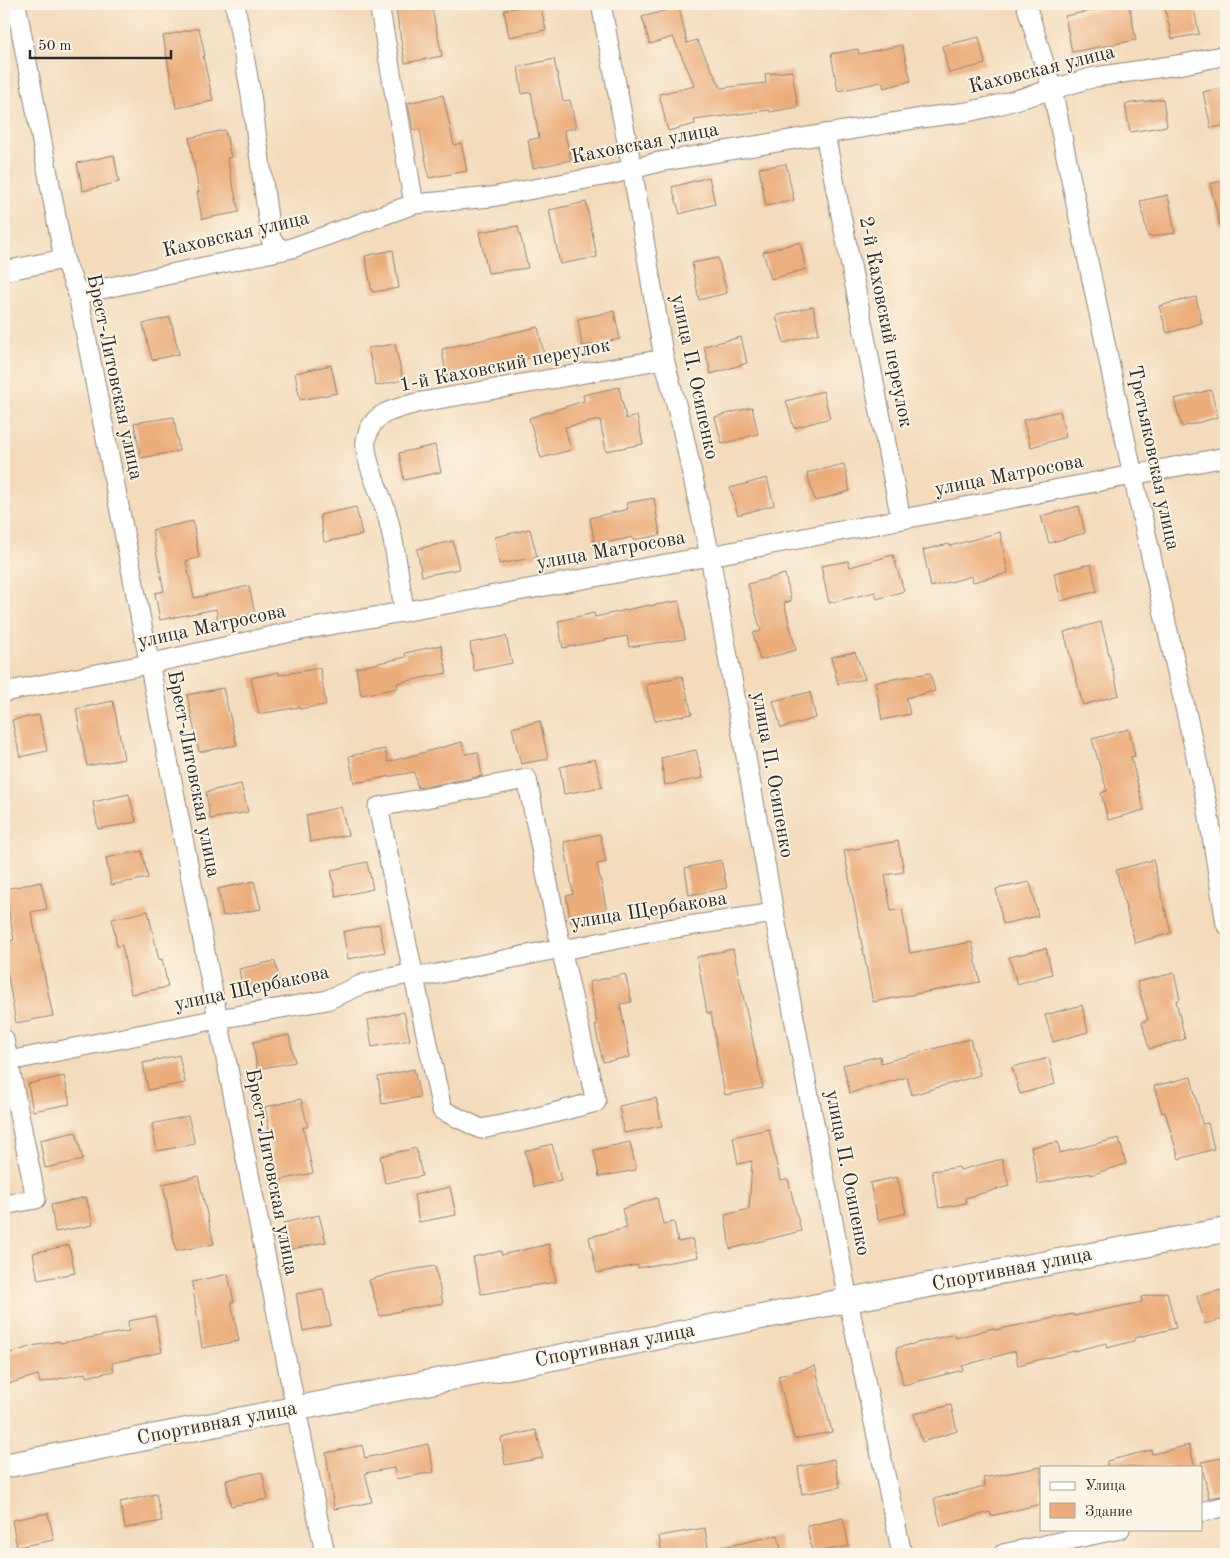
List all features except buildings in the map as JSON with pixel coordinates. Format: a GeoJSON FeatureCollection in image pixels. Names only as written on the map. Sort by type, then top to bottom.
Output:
{"type":"FeatureCollection","features":[{"type":"Feature","properties":{"kind":"street","name":"Брест-Литовская улица"},"geometry":{"type":"LineString","coordinates":[[16,4],[64,259],[78,294],[148,664],[325,1554]]}},
{"type":"Feature","properties":{"kind":"street"},"geometry":{"type":"LineString","coordinates":[[235,4],[271,240],[282,250]]}},
{"type":"Feature","properties":{"kind":"street"},"geometry":{"type":"LineString","coordinates":[[379,4],[414,204]]}},
{"type":"Feature","properties":{"kind":"street","name":"улица П. Осипенко"},"geometry":{"type":"LineString","coordinates":[[601,4],[632,168],[664,359],[681,423],[710,556],[774,913],[848,1300],[902,1554]]}},
{"type":"Feature","properties":{"kind":"street","name":"Третьяковская улица"},"geometry":{"type":"LineString","coordinates":[[1026,4],[1052,89],[1133,476],[1207,805],[1226,924]]}},
{"type":"Feature","properties":{"kind":"street","name":"Каховская улица"},"geometry":{"type":"LineString","coordinates":[[78,294],[292,248],[414,204],[491,197],[613,174],[660,162],[967,112],[1095,77],[1184,64],[1226,55]]}},
{"type":"Feature","properties":{"kind":"street","name":"2-й Каховский переулок"},"geometry":{"type":"LineString","coordinates":[[825,134],[901,519]]}},
{"type":"Feature","properties":{"kind":"street"},"geometry":{"type":"LineString","coordinates":[[4,270],[64,259]]}},
{"type":"Feature","properties":{"kind":"street","name":"1-й Каховский переулок"},"geometry":{"type":"LineString","coordinates":[[404,612],[388,516],[369,462],[366,447],[368,431],[374,421],[384,413],[416,403],[664,359]]}},
{"type":"Feature","properties":{"kind":"street","name":"улица Матросова"},"geometry":{"type":"LineString","coordinates":[[4,692],[148,664],[286,633],[710,556],[1226,458]]}},
{"type":"Feature","properties":{"kind":"street"},"geometry":{"type":"LineString","coordinates":[[528,779],[561,948],[596,1102],[481,1129],[442,1110],[378,808],[528,779]]}},
{"type":"Feature","properties":{"kind":"street","name":"улица Щербакова"},"geometry":{"type":"LineString","coordinates":[[6,1062],[218,1019],[327,1000],[363,984],[404,975],[432,975],[561,948],[573,948],[662,930],[774,913]]}},
{"type":"Feature","properties":{"kind":"street"},"geometry":{"type":"LineString","coordinates":[[4,1039],[6,1062],[36,1199],[4,1205]]}},
{"type":"Feature","properties":{"kind":"street","name":"Спортивная улица"},"geometry":{"type":"LineString","coordinates":[[4,1466],[848,1300],[1226,1230]]}},
{"type":"Feature","properties":{"kind":"street"},"geometry":{"type":"LineString","coordinates":[[1202,1512],[1226,1506]]}},
{"type":"Feature","properties":{"kind":"street"},"geometry":{"type":"LineString","coordinates":[[1003,1554],[1115,1530]]}}]}
